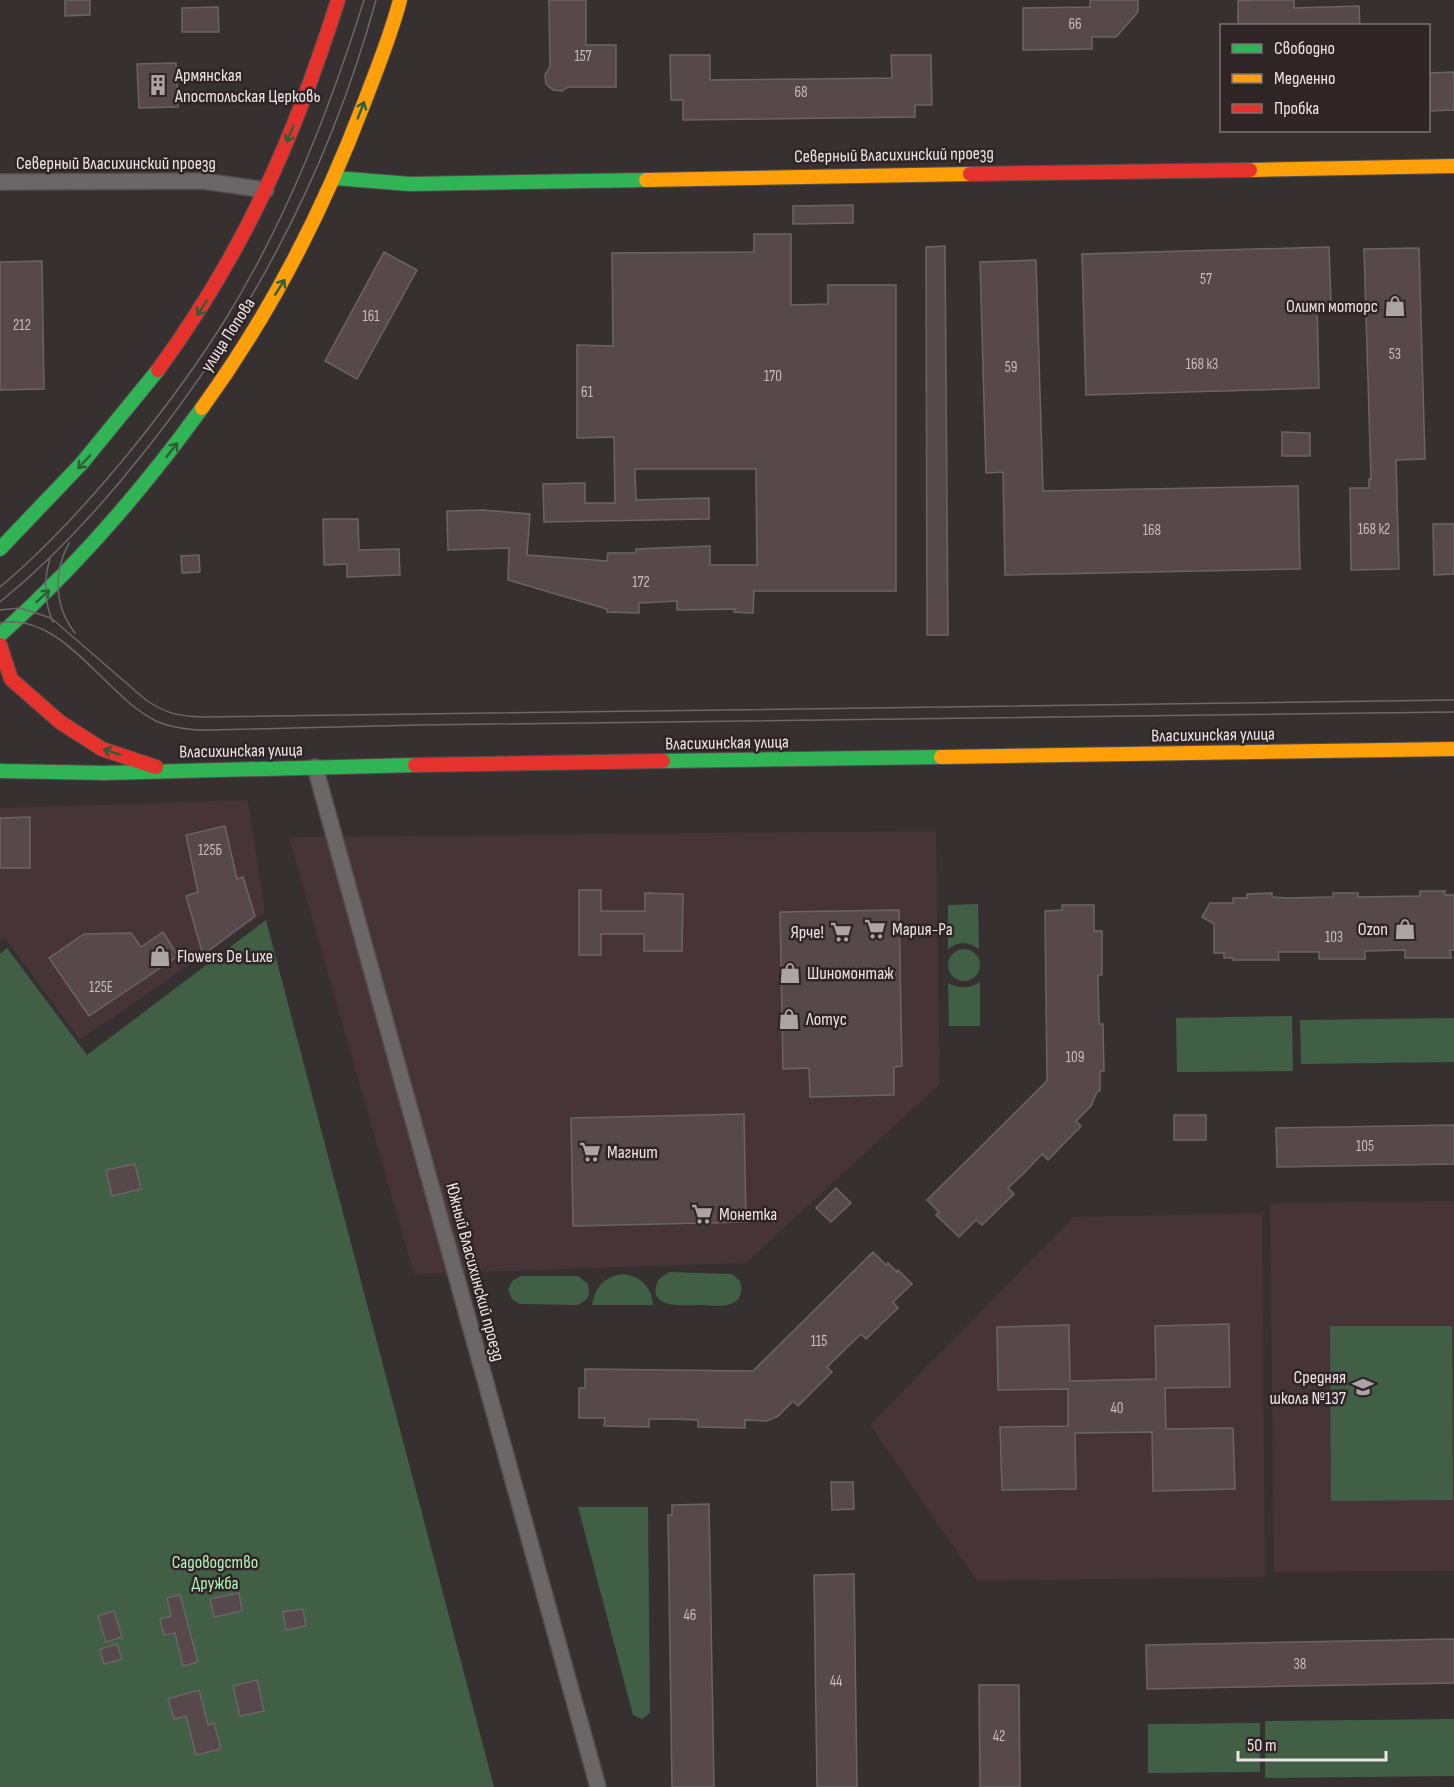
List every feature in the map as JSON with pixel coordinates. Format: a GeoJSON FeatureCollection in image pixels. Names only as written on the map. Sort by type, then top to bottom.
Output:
{"type":"FeatureCollection","features":[{"type":"Feature","properties":{"kind":"main road","name":"улица Попова"},"geometry":{"type":"LineString","coordinates":[[0,549],[88,457],[166,360],[203,306],[236,252],[267,190],[308,92],[338,0]]}},
{"type":"Feature","properties":{"kind":"main road","name":"улица Попова"},"geometry":{"type":"LineString","coordinates":[[0,635],[57,583],[100,538],[174,448],[244,346],[290,271],[335,178],[394,23],[400,0]]}},
{"type":"Feature","properties":{"kind":"main road","name":"Северный Власихинский проезд"},"geometry":{"type":"LineString","coordinates":[[335,178],[410,183],[1454,166]]}},
{"type":"Feature","properties":{"kind":"main road"},"geometry":{"type":"LineString","coordinates":[[0,645],[11,679],[60,722],[102,749],[168,771]]}},
{"type":"Feature","properties":{"kind":"main road","name":"Власихинская улица"},"geometry":{"type":"LineString","coordinates":[[0,771],[105,772],[1454,749]]}},
{"type":"Feature","properties":{"kind":"street","name":"Северный Власихинский проезд"},"geometry":{"type":"LineString","coordinates":[[0,182],[203,181],[267,190]]}},
{"type":"Feature","properties":{"kind":"street","name":"Южный Власихинский проезд"},"geometry":{"type":"LineString","coordinates":[[315,767],[598,1787]]}},
{"type":"Feature","properties":{"kind":"shaded area"},"geometry":{"type":"Polygon","coordinates":[[[248,800],[265,913],[80,1040],[5,938],[0,941],[0,808],[248,800]]]}},
{"type":"Feature","properties":{"kind":"shaded area"},"geometry":{"type":"Polygon","coordinates":[[[936,831],[940,1084],[746,1263],[414,1274],[289,837],[936,831]]]}},
{"type":"Feature","properties":{"kind":"shaded area","name":"Средняя школа №137"},"geometry":{"type":"Polygon","coordinates":[[[1454,1201],[1454,1571],[1274,1572],[1270,1203],[1454,1201]]]}},
{"type":"Feature","properties":{"kind":"shaded area"},"geometry":{"type":"Polygon","coordinates":[[[1262,1213],[1265,1577],[977,1581],[870,1425],[1073,1217],[1262,1213]]]}},
{"type":"Feature","properties":{"kind":"green space"},"geometry":{"type":"Polygon","coordinates":[[[978,904],[979,949],[963,943],[948,949],[948,905],[978,904]]]}},
{"type":"Feature","properties":{"kind":"green space","name":"Садоводство Дружба"},"geometry":{"type":"Polygon","coordinates":[[[266,920],[494,1787],[0,1787],[0,954],[7,948],[87,1055],[266,920]]]}},
{"type":"Feature","properties":{"kind":"green space"},"geometry":{"type":"Polygon","coordinates":[[[964,949],[975,954],[980,965],[975,976],[964,981],[953,976],[948,965],[953,954],[964,949]]]}},
{"type":"Feature","properties":{"kind":"green space"},"geometry":{"type":"Polygon","coordinates":[[[980,982],[980,1026],[949,1026],[948,983],[964,987],[980,982]]]}},
{"type":"Feature","properties":{"kind":"green space"},"geometry":{"type":"Polygon","coordinates":[[[1292,1016],[1293,1071],[1177,1072],[1176,1018],[1292,1016]]]}},
{"type":"Feature","properties":{"kind":"green space"},"geometry":{"type":"Polygon","coordinates":[[[1454,1018],[1454,1062],[1301,1064],[1300,1020],[1454,1018]]]}},
{"type":"Feature","properties":{"kind":"green space"},"geometry":{"type":"Polygon","coordinates":[[[669,1272],[732,1274],[740,1281],[740,1295],[735,1302],[723,1306],[668,1304],[657,1296],[656,1289],[659,1279],[669,1272]]]}},
{"type":"Feature","properties":{"kind":"green space"},"geometry":{"type":"Polygon","coordinates":[[[622,1274],[635,1277],[644,1283],[650,1292],[653,1305],[592,1305],[595,1293],[601,1284],[605,1280],[622,1274]]]}},
{"type":"Feature","properties":{"kind":"green space"},"geometry":{"type":"Polygon","coordinates":[[[521,1276],[578,1276],[588,1284],[589,1295],[578,1305],[520,1304],[512,1299],[508,1290],[512,1281],[521,1276]]]}},
{"type":"Feature","properties":{"kind":"green space"},"geometry":{"type":"Polygon","coordinates":[[[1330,1326],[1452,1326],[1453,1500],[1331,1501],[1330,1326]]]}},
{"type":"Feature","properties":{"kind":"green space"},"geometry":{"type":"Polygon","coordinates":[[[578,1507],[648,1507],[650,1713],[642,1719],[633,1715],[578,1507]]]}},
{"type":"Feature","properties":{"kind":"green space"},"geometry":{"type":"Polygon","coordinates":[[[1454,1719],[1454,1776],[1265,1778],[1265,1721],[1454,1719]]]}},
{"type":"Feature","properties":{"kind":"green space"},"geometry":{"type":"Polygon","coordinates":[[[1260,1723],[1260,1772],[1148,1773],[1148,1724],[1260,1723]]]}},
{"type":"Feature","properties":{"kind":"building"},"geometry":{"type":"Polygon","coordinates":[[[65,0],[90,0],[90,15],[65,16],[65,0]]]}},
{"type":"Feature","properties":{"kind":"building"},"geometry":{"type":"Polygon","coordinates":[[[549,0],[586,0],[586,45],[616,45],[616,87],[568,87],[562,91],[553,90],[546,84],[545,75],[550,67],[549,0]]]}},
{"type":"Feature","properties":{"kind":"building"},"geometry":{"type":"Polygon","coordinates":[[[1090,0],[1138,0],[1138,12],[1116,37],[1092,37],[1092,49],[1023,50],[1023,8],[1090,7],[1090,0]]]}},
{"type":"Feature","properties":{"kind":"building"},"geometry":{"type":"Polygon","coordinates":[[[1294,0],[1294,8],[1359,6],[1360,24],[1238,24],[1238,1],[1294,0]]]}},
{"type":"Feature","properties":{"kind":"building"},"geometry":{"type":"Polygon","coordinates":[[[218,7],[219,32],[182,32],[182,8],[218,7]]]}},
{"type":"Feature","properties":{"kind":"building"},"geometry":{"type":"Polygon","coordinates":[[[670,55],[710,55],[710,80],[892,78],[891,55],[931,55],[932,105],[915,105],[915,117],[683,120],[683,100],[671,100],[670,55]]]}},
{"type":"Feature","properties":{"kind":"building","name":"Армянская Апостольская Церковь"},"geometry":{"type":"Polygon","coordinates":[[[176,63],[178,107],[139,108],[137,64],[176,63]]]}},
{"type":"Feature","properties":{"kind":"building"},"geometry":{"type":"Polygon","coordinates":[[[1454,72],[1454,110],[1430,111],[1430,73],[1454,72]]]}},
{"type":"Feature","properties":{"kind":"building"},"geometry":{"type":"Polygon","coordinates":[[[853,205],[853,223],[793,224],[793,206],[853,205]]]}},
{"type":"Feature","properties":{"kind":"building"},"geometry":{"type":"Polygon","coordinates":[[[754,234],[791,234],[791,305],[828,304],[828,285],[896,285],[896,591],[754,591],[753,613],[734,612],[735,609],[677,610],[677,601],[639,603],[639,613],[607,612],[607,609],[508,580],[509,548],[448,550],[447,511],[483,510],[530,514],[527,555],[607,561],[608,553],[636,553],[636,549],[710,546],[710,565],[757,565],[756,469],[635,469],[636,500],[709,498],[709,519],[544,522],[543,484],[585,483],[585,503],[615,503],[614,437],[577,438],[577,345],[613,346],[612,253],[754,252],[754,234]]]}},
{"type":"Feature","properties":{"kind":"building"},"geometry":{"type":"Polygon","coordinates":[[[945,246],[948,635],[927,635],[926,247],[945,246]]]}},
{"type":"Feature","properties":{"kind":"building"},"geometry":{"type":"Polygon","coordinates":[[[1329,247],[1331,304],[1317,305],[1319,388],[1086,395],[1082,254],[1329,247]]]}},
{"type":"Feature","properties":{"kind":"building"},"geometry":{"type":"Polygon","coordinates":[[[1419,248],[1425,459],[1396,460],[1399,569],[1351,570],[1350,488],[1369,488],[1369,479],[1371,479],[1364,249],[1419,248]]]}},
{"type":"Feature","properties":{"kind":"building"},"geometry":{"type":"Polygon","coordinates":[[[384,252],[417,270],[357,379],[325,361],[384,252]]]}},
{"type":"Feature","properties":{"kind":"building"},"geometry":{"type":"Polygon","coordinates":[[[1036,260],[1043,491],[1298,486],[1300,569],[1005,575],[1003,472],[986,473],[980,262],[1036,260]]]}},
{"type":"Feature","properties":{"kind":"building"},"geometry":{"type":"Polygon","coordinates":[[[42,261],[44,389],[0,390],[0,262],[42,261]]]}},
{"type":"Feature","properties":{"kind":"building"},"geometry":{"type":"Polygon","coordinates":[[[1282,432],[1310,433],[1310,456],[1282,456],[1282,432]]]}},
{"type":"Feature","properties":{"kind":"building"},"geometry":{"type":"Polygon","coordinates":[[[323,519],[358,519],[359,550],[399,549],[400,575],[347,577],[347,564],[324,565],[323,519]]]}},
{"type":"Feature","properties":{"kind":"building"},"geometry":{"type":"Polygon","coordinates":[[[1433,524],[1454,524],[1454,574],[1434,575],[1433,524]]]}},
{"type":"Feature","properties":{"kind":"building"},"geometry":{"type":"Polygon","coordinates":[[[199,555],[200,572],[182,573],[181,556],[199,555]]]}},
{"type":"Feature","properties":{"kind":"building"},"geometry":{"type":"Polygon","coordinates":[[[30,817],[30,868],[0,868],[0,818],[30,817]]]}},
{"type":"Feature","properties":{"kind":"building"},"geometry":{"type":"Polygon","coordinates":[[[225,826],[237,879],[243,877],[255,916],[203,955],[186,896],[198,892],[186,835],[225,826]]]}},
{"type":"Feature","properties":{"kind":"building"},"geometry":{"type":"Polygon","coordinates":[[[579,890],[601,890],[601,911],[645,911],[645,893],[683,894],[682,951],[644,951],[644,934],[601,934],[601,955],[579,955],[579,890]]]}},
{"type":"Feature","properties":{"kind":"building"},"geometry":{"type":"Polygon","coordinates":[[[1420,891],[1445,891],[1445,895],[1454,895],[1454,950],[1450,950],[1451,958],[1405,958],[1405,950],[1365,951],[1365,959],[1319,959],[1319,952],[1278,952],[1279,960],[1233,960],[1233,958],[1224,958],[1224,953],[1214,953],[1214,924],[1202,917],[1210,903],[1233,903],[1233,898],[1247,898],[1247,894],[1272,893],[1272,897],[1286,898],[1333,897],[1333,893],[1358,893],[1358,897],[1420,896],[1420,891]]]}},
{"type":"Feature","properties":{"kind":"building"},"geometry":{"type":"Polygon","coordinates":[[[1062,905],[1094,905],[1094,931],[1102,931],[1102,975],[1098,975],[1099,1024],[1103,1024],[1104,1071],[1100,1071],[1100,1091],[1097,1092],[1091,1106],[1076,1121],[1081,1126],[1048,1160],[1042,1154],[1008,1188],[1014,1194],[982,1225],[976,1220],[959,1237],[936,1215],[939,1212],[927,1200],[1047,1081],[1045,911],[1062,910],[1062,905]]]}},
{"type":"Feature","properties":{"kind":"building"},"geometry":{"type":"Polygon","coordinates":[[[899,910],[902,1066],[894,1067],[894,1095],[810,1097],[809,1068],[783,1069],[780,912],[899,910]]]}},
{"type":"Feature","properties":{"kind":"building"},"geometry":{"type":"Polygon","coordinates":[[[163,932],[178,956],[89,1016],[49,958],[84,934],[131,933],[141,947],[163,932]]]}},
{"type":"Feature","properties":{"kind":"building"},"geometry":{"type":"Polygon","coordinates":[[[744,1114],[746,1222],[573,1226],[571,1118],[744,1114]]]}},
{"type":"Feature","properties":{"kind":"building"},"geometry":{"type":"Polygon","coordinates":[[[1174,1115],[1206,1115],[1206,1140],[1174,1140],[1174,1115]]]}},
{"type":"Feature","properties":{"kind":"building"},"geometry":{"type":"Polygon","coordinates":[[[1454,1125],[1454,1164],[1277,1167],[1276,1128],[1454,1125]]]}},
{"type":"Feature","properties":{"kind":"building"},"geometry":{"type":"Polygon","coordinates":[[[135,1164],[141,1189],[112,1196],[106,1170],[135,1164]]]}},
{"type":"Feature","properties":{"kind":"building"},"geometry":{"type":"Polygon","coordinates":[[[836,1188],[851,1203],[831,1222],[816,1208],[836,1188]]]}},
{"type":"Feature","properties":{"kind":"building"},"geometry":{"type":"Polygon","coordinates":[[[873,1252],[886,1265],[888,1263],[897,1272],[898,1270],[912,1284],[893,1302],[898,1308],[866,1339],[861,1334],[827,1367],[832,1372],[798,1406],[793,1401],[778,1416],[767,1421],[745,1420],[745,1428],[698,1427],[698,1420],[672,1419],[649,1419],[649,1427],[604,1426],[605,1418],[579,1418],[579,1388],[585,1388],[585,1369],[753,1371],[873,1252]]]}},
{"type":"Feature","properties":{"kind":"building"},"geometry":{"type":"Polygon","coordinates":[[[1229,1324],[1230,1387],[1165,1388],[1166,1429],[1233,1428],[1235,1489],[1153,1491],[1152,1432],[1075,1433],[1076,1489],[1002,1490],[1000,1427],[1068,1426],[1068,1389],[998,1390],[997,1327],[1069,1325],[1070,1381],[1156,1379],[1155,1326],[1229,1324]]]}},
{"type":"Feature","properties":{"kind":"building"},"geometry":{"type":"Polygon","coordinates":[[[831,1482],[853,1482],[854,1509],[832,1510],[831,1482]]]}},
{"type":"Feature","properties":{"kind":"building"},"geometry":{"type":"Polygon","coordinates":[[[709,1504],[714,1787],[672,1787],[668,1515],[672,1515],[672,1505],[709,1504]]]}},
{"type":"Feature","properties":{"kind":"building"},"geometry":{"type":"Polygon","coordinates":[[[854,1574],[857,1787],[817,1787],[814,1575],[854,1574]]]}},
{"type":"Feature","properties":{"kind":"building"},"geometry":{"type":"Polygon","coordinates":[[[239,1593],[242,1611],[214,1617],[210,1599],[239,1593]]]}},
{"type":"Feature","properties":{"kind":"building"},"geometry":{"type":"Polygon","coordinates":[[[180,1595],[198,1662],[183,1666],[175,1633],[164,1635],[160,1619],[171,1616],[167,1598],[180,1595]]]}},
{"type":"Feature","properties":{"kind":"building"},"geometry":{"type":"Polygon","coordinates":[[[303,1609],[306,1626],[286,1630],[283,1612],[303,1609]]]}},
{"type":"Feature","properties":{"kind":"building"},"geometry":{"type":"Polygon","coordinates":[[[114,1611],[122,1637],[106,1642],[98,1616],[114,1611]]]}},
{"type":"Feature","properties":{"kind":"building"},"geometry":{"type":"Polygon","coordinates":[[[1454,1639],[1454,1683],[1147,1689],[1146,1645],[1454,1639]]]}},
{"type":"Feature","properties":{"kind":"building"},"geometry":{"type":"Polygon","coordinates":[[[117,1644],[122,1659],[104,1664],[100,1649],[117,1644]]]}},
{"type":"Feature","properties":{"kind":"building"},"geometry":{"type":"Polygon","coordinates":[[[257,1680],[264,1711],[240,1716],[233,1686],[257,1680]]]}},
{"type":"Feature","properties":{"kind":"building"},"geometry":{"type":"Polygon","coordinates":[[[979,1685],[1019,1685],[1020,1787],[980,1787],[979,1685]]]}},
{"type":"Feature","properties":{"kind":"building"},"geometry":{"type":"Polygon","coordinates":[[[199,1690],[208,1725],[214,1723],[221,1749],[196,1755],[186,1716],[174,1719],[168,1699],[199,1690]]]}},
{"type":"Feature","properties":{"kind":"tram line"},"geometry":{"type":"LineString","coordinates":[[0,587],[53,538],[117,467],[180,386],[225,320],[287,205],[321,124],[364,0]]}},
{"type":"Feature","properties":{"kind":"tram line"},"geometry":{"type":"LineString","coordinates":[[0,602],[57,551],[109,495],[181,404],[217,351],[282,240],[310,182],[335,123],[376,0]]}},
{"type":"Feature","properties":{"kind":"tram line"},"geometry":{"type":"LineString","coordinates":[[69,543],[60,566],[58,589],[63,612],[75,633]]}},
{"type":"Feature","properties":{"kind":"tram line"},"geometry":{"type":"LineString","coordinates":[[50,558],[46,590],[53,622]]}},
{"type":"Feature","properties":{"kind":"tram line"},"geometry":{"type":"LineString","coordinates":[[0,610],[20,608],[51,618],[146,700],[167,711],[194,717],[1454,700]]}},
{"type":"Feature","properties":{"kind":"tram line"},"geometry":{"type":"LineString","coordinates":[[0,623],[22,622],[43,629],[82,658],[137,709],[156,721],[191,729],[1454,712]]}},
{"type":"Feature","properties":{"kind":"traffic: fast"},"geometry":{"type":"LineString","coordinates":[[335,178],[410,184],[646,180]]}},
{"type":"Feature","properties":{"kind":"traffic: fast"},"geometry":{"type":"LineString","coordinates":[[0,549],[82,463],[158,370]]}},
{"type":"Feature","properties":{"kind":"traffic: fast"},"geometry":{"type":"LineString","coordinates":[[0,635],[55,583],[107,527],[156,469],[202,408]]}},
{"type":"Feature","properties":{"kind":"traffic: fast"},"geometry":{"type":"LineString","coordinates":[[663,761],[941,757]]}},
{"type":"Feature","properties":{"kind":"traffic: fast"},"geometry":{"type":"LineString","coordinates":[[0,771],[105,773],[415,765]]}},
{"type":"Feature","properties":{"kind":"traffic: slow"},"geometry":{"type":"LineString","coordinates":[[202,408],[273,299],[331,184],[364,103],[400,0]]}},
{"type":"Feature","properties":{"kind":"traffic: slow"},"geometry":{"type":"LineString","coordinates":[[1250,170],[1454,166]]}},
{"type":"Feature","properties":{"kind":"traffic: slow"},"geometry":{"type":"LineString","coordinates":[[646,180],[970,174]]}},
{"type":"Feature","properties":{"kind":"traffic: slow"},"geometry":{"type":"LineString","coordinates":[[941,757],[1454,749]]}},
{"type":"Feature","properties":{"kind":"traffic: jam"},"geometry":{"type":"LineString","coordinates":[[158,370],[216,282],[264,193],[303,100],[338,0]]}},
{"type":"Feature","properties":{"kind":"traffic: jam"},"geometry":{"type":"LineString","coordinates":[[970,174],[1250,170]]}},
{"type":"Feature","properties":{"kind":"traffic: jam"},"geometry":{"type":"LineString","coordinates":[[0,645],[11,679],[60,722],[102,749],[156,767]]}},
{"type":"Feature","properties":{"kind":"traffic: jam"},"geometry":{"type":"LineString","coordinates":[[415,765],[663,761]]}},
{"type":"Feature","properties":{"kind":"place","name":"Армянская Апостольская Церковь"},"geometry":{"type":"Point","coordinates":[158,85]}},
{"type":"Feature","properties":{"kind":"place","name":"Олимп моторс"},"geometry":{"type":"Point","coordinates":[1395,306]}},
{"type":"Feature","properties":{"kind":"place","name":"Мария-Ра"},"geometry":{"type":"Point","coordinates":[875,929]}},
{"type":"Feature","properties":{"kind":"place","name":"Ozon"},"geometry":{"type":"Point","coordinates":[1405,929]}},
{"type":"Feature","properties":{"kind":"place","name":"Ярче!"},"geometry":{"type":"Point","coordinates":[841,932]}},
{"type":"Feature","properties":{"kind":"place","name":"Flowers De Luxe"},"geometry":{"type":"Point","coordinates":[160,956]}},
{"type":"Feature","properties":{"kind":"place","name":"Шиномонтаж"},"geometry":{"type":"Point","coordinates":[790,973]}},
{"type":"Feature","properties":{"kind":"place","name":"Лотус"},"geometry":{"type":"Point","coordinates":[789,1019]}},
{"type":"Feature","properties":{"kind":"place","name":"Магнит"},"geometry":{"type":"Point","coordinates":[590,1152]}},
{"type":"Feature","properties":{"kind":"place","name":"Монетка"},"geometry":{"type":"Point","coordinates":[702,1214]}},
{"type":"Feature","properties":{"kind":"place","name":"Средняя школа №137"},"geometry":{"type":"Point","coordinates":[1363,1387]}}]}
